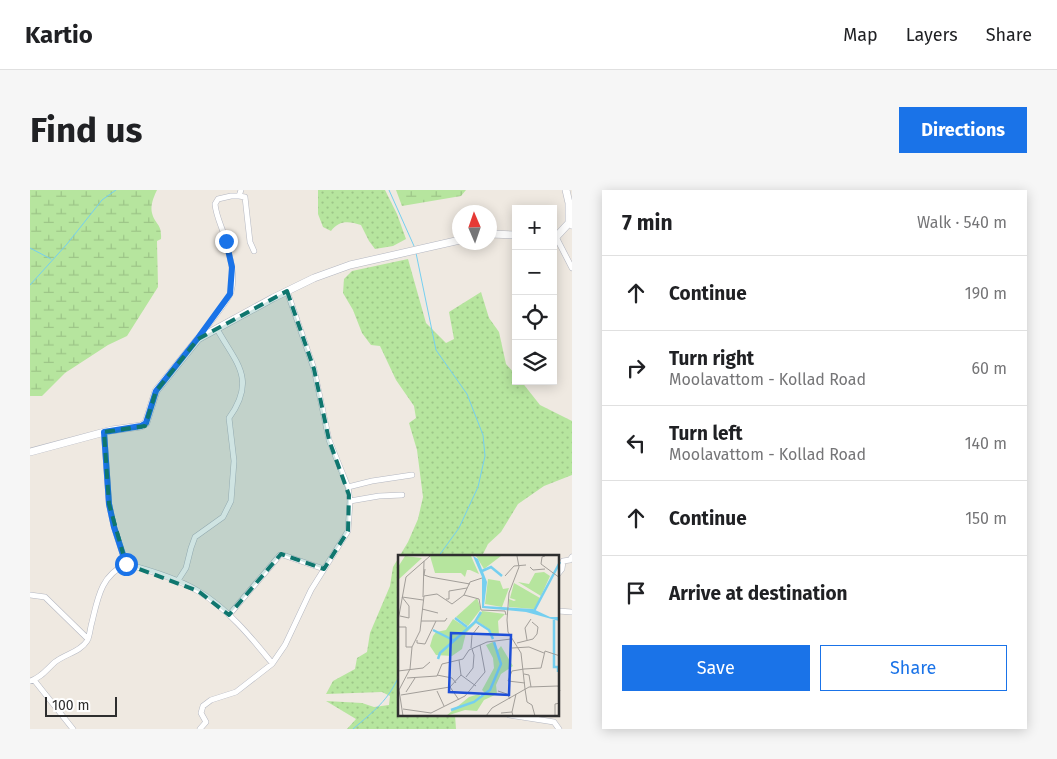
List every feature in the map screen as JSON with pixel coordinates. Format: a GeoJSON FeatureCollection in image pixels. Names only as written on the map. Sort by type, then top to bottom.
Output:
{"type":"FeatureCollection","features":[{"type":"Feature","properties":{"kind":"main road"},"geometry":{"type":"LineString","coordinates":[[557,234],[570,224],[566,190]]}},
{"type":"Feature","properties":{"kind":"main road"},"geometry":{"type":"LineString","coordinates":[[497,234],[512,235]]}},
{"type":"Feature","properties":{"kind":"main road"},"geometry":{"type":"LineString","coordinates":[[30,452],[104,432],[141,426],[146,423],[156,391],[198,338],[287,291],[314,278],[350,265],[452,242]]}},
{"type":"Feature","properties":{"kind":"street"},"geometry":{"type":"LineString","coordinates":[[239,196],[241,190]]}},
{"type":"Feature","properties":{"kind":"street"},"geometry":{"type":"LineString","coordinates":[[198,338],[230,294],[232,281],[232,267],[226,241],[216,212],[215,204],[218,199],[231,196],[245,197],[250,242],[254,251]]}},
{"type":"Feature","properties":{"kind":"street"},"geometry":{"type":"LineString","coordinates":[[557,240],[572,268]]}},
{"type":"Feature","properties":{"kind":"street"},"geometry":{"type":"LineString","coordinates":[[200,729],[206,722],[201,713],[203,706],[211,700],[236,692],[272,663],[285,645],[311,590],[348,531],[350,501],[348,487],[329,440],[314,369],[287,291]]}},
{"type":"Feature","properties":{"kind":"street"},"geometry":{"type":"LineString","coordinates":[[177,582],[186,568],[195,537],[222,517],[231,501],[234,461],[229,418],[237,408],[242,395],[244,380],[234,356],[217,329]]}},
{"type":"Feature","properties":{"kind":"street"},"geometry":{"type":"LineString","coordinates":[[104,432],[109,504],[126,564]]}},
{"type":"Feature","properties":{"kind":"street"},"geometry":{"type":"LineString","coordinates":[[348,487],[412,475]]}},
{"type":"Feature","properties":{"kind":"street"},"geometry":{"type":"LineString","coordinates":[[350,501],[371,497],[402,495]]}},
{"type":"Feature","properties":{"kind":"street"},"geometry":{"type":"LineString","coordinates":[[229,615],[280,555],[324,569]]}},
{"type":"Feature","properties":{"kind":"street"},"geometry":{"type":"LineString","coordinates":[[560,572],[563,561],[570,560],[572,557]]}},
{"type":"Feature","properties":{"kind":"street"},"geometry":{"type":"LineString","coordinates":[[73,729],[32,680],[56,661],[83,647],[88,639],[96,602],[106,578],[126,564],[149,570],[198,591],[235,620],[272,663]]}},
{"type":"Feature","properties":{"kind":"street"},"geometry":{"type":"LineString","coordinates":[[30,595],[45,597],[88,639]]}},
{"type":"Feature","properties":{"kind":"street"},"geometry":{"type":"LineString","coordinates":[[517,716],[554,722],[559,729]]}},
{"type":"Feature","properties":{"kind":"highlighted area"},"geometry":{"type":"Polygon","coordinates":[[[287,291],[314,369],[329,440],[349,495],[348,531],[324,569],[281,554],[229,615],[198,591],[126,564],[109,504],[104,432],[145,426],[156,391],[198,339],[287,291]]]}},
{"type":"Feature","properties":{"kind":"green space"},"geometry":{"type":"Polygon","coordinates":[[[30,190],[157,190],[152,210],[153,217],[161,234],[161,239],[157,241],[158,287],[127,336],[108,345],[65,373],[42,396],[30,396],[30,190]]]}},
{"type":"Feature","properties":{"kind":"green space"},"geometry":{"type":"Polygon","coordinates":[[[318,190],[385,190],[397,214],[406,239],[393,246],[375,249],[361,225],[344,222],[334,227],[331,231],[323,227],[318,214],[318,190]]]}},
{"type":"Feature","properties":{"kind":"green space"},"geometry":{"type":"Polygon","coordinates":[[[396,190],[466,190],[461,196],[402,206],[396,190]]]}},
{"type":"Feature","properties":{"kind":"green space"},"geometry":{"type":"Polygon","coordinates":[[[408,259],[426,323],[446,343],[454,339],[449,312],[481,292],[489,318],[499,332],[506,364],[512,371],[512,385],[524,385],[540,405],[572,421],[572,475],[544,486],[518,504],[501,532],[488,544],[482,555],[400,555],[418,519],[423,497],[417,450],[409,423],[416,418],[414,406],[396,380],[380,346],[371,345],[362,333],[353,310],[343,293],[344,279],[352,271],[408,259]]]}},
{"type":"Feature","properties":{"kind":"green space"},"geometry":{"type":"Polygon","coordinates":[[[398,559],[398,716],[455,716],[456,729],[347,729],[356,719],[326,701],[362,703],[374,707],[389,705],[390,696],[382,692],[326,694],[333,681],[355,669],[357,658],[367,652],[370,633],[390,586],[393,567],[398,559]]]}},
{"type":"Feature","properties":{"kind":"waterway"},"geometry":{"type":"LineString","coordinates":[[30,285],[67,244],[102,200],[116,190]]}},
{"type":"Feature","properties":{"kind":"waterway"},"geometry":{"type":"LineString","coordinates":[[389,190],[414,246]]}},
{"type":"Feature","properties":{"kind":"waterway"},"geometry":{"type":"LineString","coordinates":[[30,248],[51,259]]}},
{"type":"Feature","properties":{"kind":"waterway"},"geometry":{"type":"LineString","coordinates":[[416,253],[436,350],[467,394],[483,435],[485,456],[478,487],[459,528],[439,555]]}},
{"type":"Feature","properties":{"kind":"waterway"},"geometry":{"type":"LineString","coordinates":[[353,729],[386,698],[398,678]]}},
{"type":"Feature","properties":{"kind":"route"},"geometry":{"type":"LineString","coordinates":[[126,564],[109,504],[104,432],[141,426],[146,423],[156,391],[230,294],[232,267],[226,241]]}}]}
